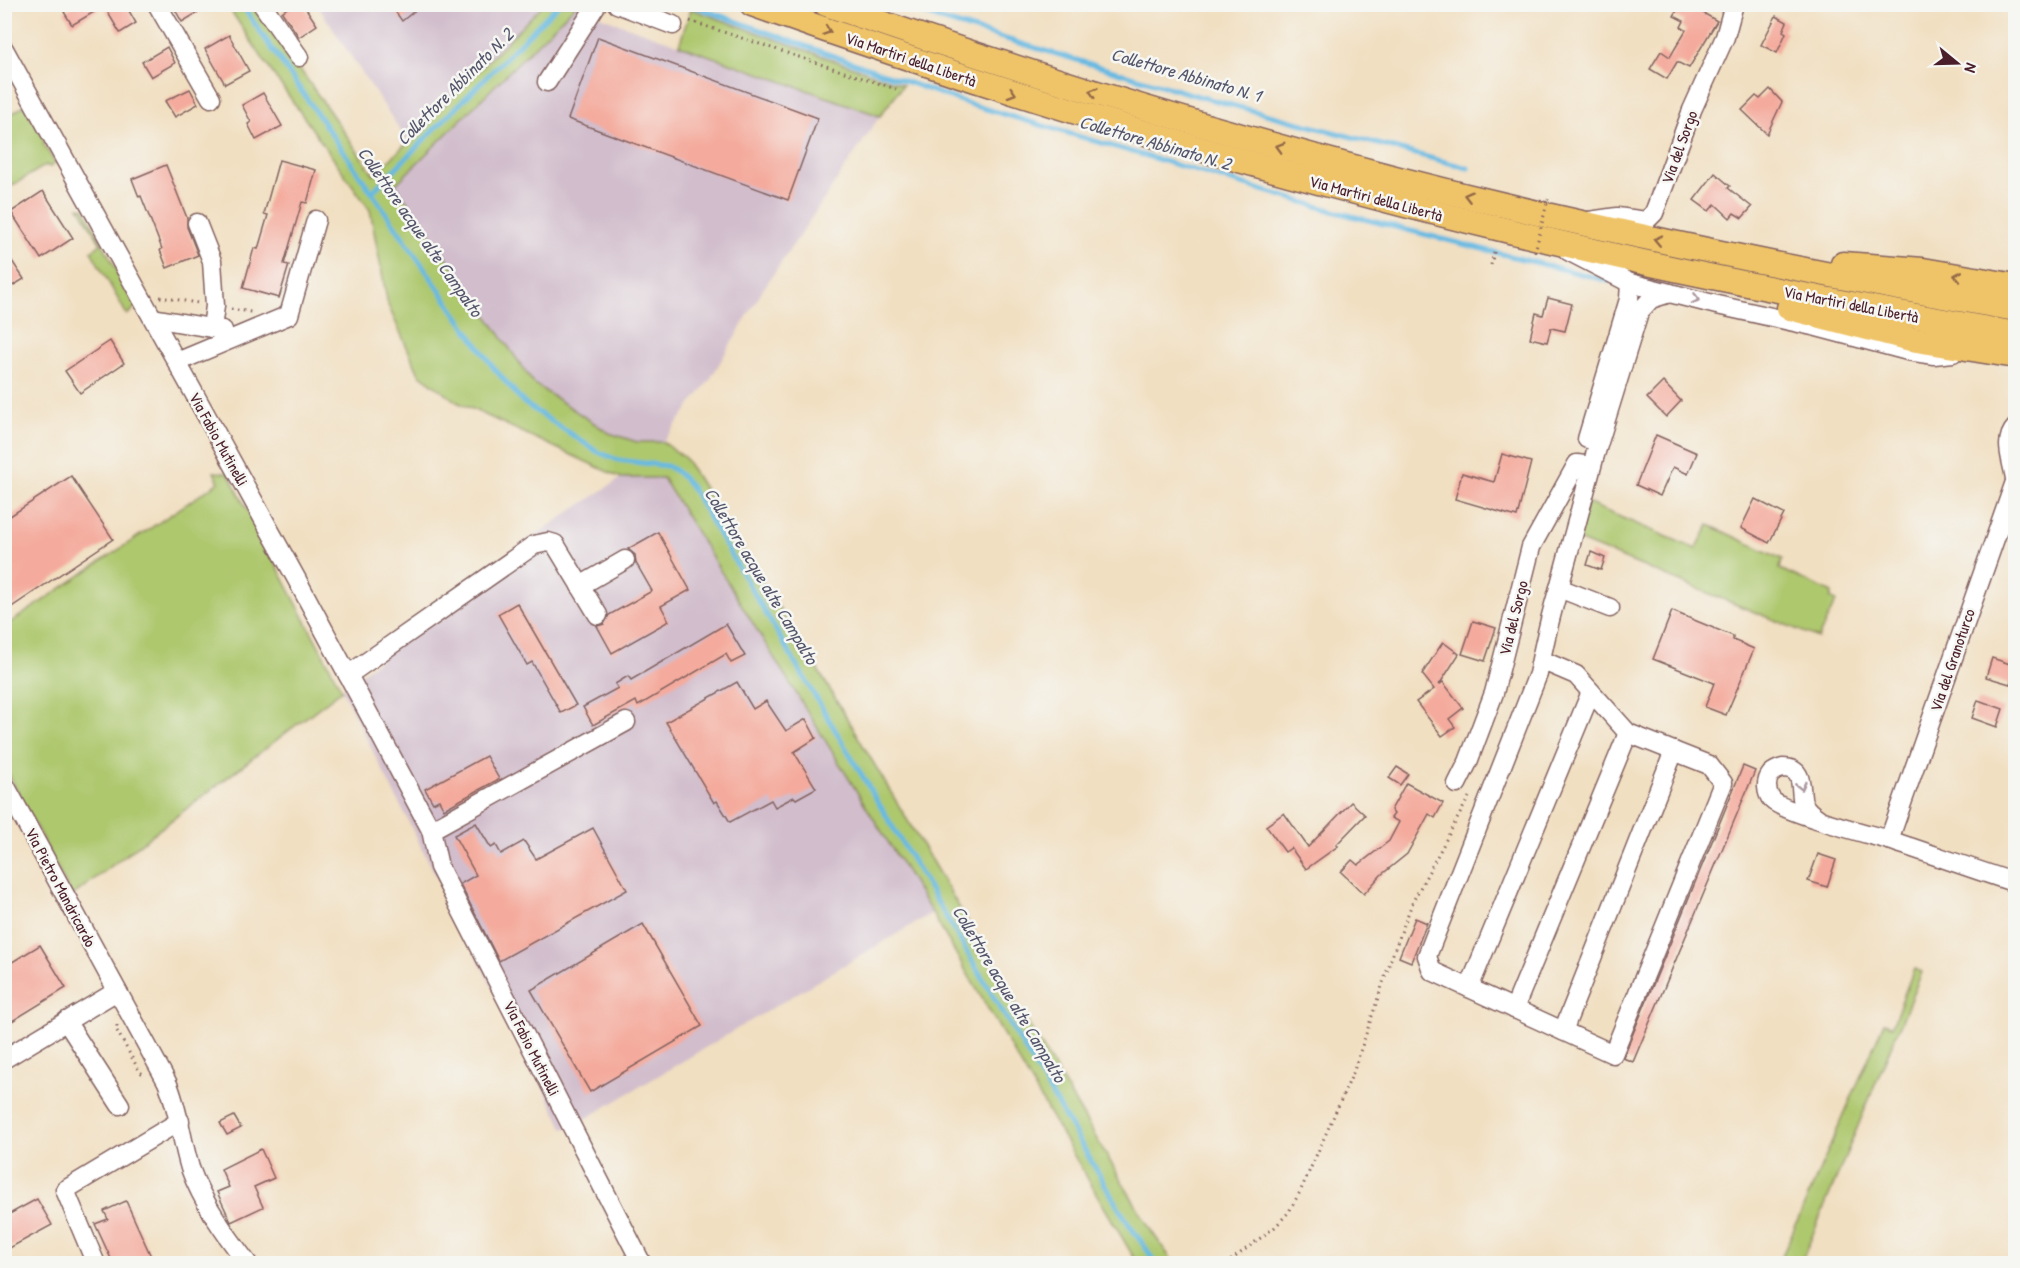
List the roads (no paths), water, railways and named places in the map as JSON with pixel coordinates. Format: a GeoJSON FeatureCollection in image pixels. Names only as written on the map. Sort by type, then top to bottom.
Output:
{"type":"FeatureCollection","features":[{"type":"Feature","properties":{"kind":"main road","name":"Via Martiri della Libertà"},"geometry":{"type":"LineString","coordinates":[[752,4],[949,73],[1118,126],[1630,271],[1781,291],[2016,334]]}},
{"type":"Feature","properties":{"kind":"main road","name":"Via Martiri della Libertà"},"geometry":{"type":"LineString","coordinates":[[826,4],[956,50],[1125,103],[1321,158],[1576,222],[1716,253],[1833,277],[2016,309]]}},
{"type":"Feature","properties":{"kind":"main road"},"geometry":{"type":"LineString","coordinates":[[1716,253],[1811,258],[1851,266],[1923,270],[2016,286]]}},
{"type":"Feature","properties":{"kind":"main road"},"geometry":{"type":"LineString","coordinates":[[1630,271],[1806,311],[1881,332],[2016,356]]}},
{"type":"Feature","properties":{"kind":"street"},"geometry":{"type":"LineString","coordinates":[[157,4],[211,98]]}},
{"type":"Feature","properties":{"kind":"street"},"geometry":{"type":"LineString","coordinates":[[262,4],[299,57]]}},
{"type":"Feature","properties":{"kind":"street"},"geometry":{"type":"LineString","coordinates":[[547,82],[597,4]]}},
{"type":"Feature","properties":{"kind":"street"},"geometry":{"type":"LineString","coordinates":[[617,4],[673,25]]}},
{"type":"Feature","properties":{"kind":"street","name":"Via del Sorgo"},"geometry":{"type":"LineString","coordinates":[[1576,222],[1617,217],[1646,221],[1654,213],[1692,110],[1725,37],[1734,4]]}},
{"type":"Feature","properties":{"kind":"street","name":"Via Fabio Mutinelli"},"geometry":{"type":"LineString","coordinates":[[4,49],[348,675],[430,830],[440,867],[642,1263]]}},
{"type":"Feature","properties":{"kind":"street"},"geometry":{"type":"LineString","coordinates":[[177,362],[289,315],[316,220]]}},
{"type":"Feature","properties":{"kind":"street"},"geometry":{"type":"LineString","coordinates":[[197,223],[212,261],[215,306],[212,328]]}},
{"type":"Feature","properties":{"kind":"street"},"geometry":{"type":"LineString","coordinates":[[1630,271],[1671,293],[1908,351],[1934,355],[1983,351]]}},
{"type":"Feature","properties":{"kind":"street","name":"Via del Sorgo"},"geometry":{"type":"LineString","coordinates":[[1588,467],[1586,441],[1629,299],[1630,271]]}},
{"type":"Feature","properties":{"kind":"street","name":"Via del Sorgo"},"geometry":{"type":"LineString","coordinates":[[1671,293],[1651,299],[1639,312],[1588,467],[1559,588],[1550,616],[1538,674],[1427,956],[1432,971],[1613,1054],[1723,783],[1709,765],[1674,751]]}},
{"type":"Feature","properties":{"kind":"street"},"geometry":{"type":"LineString","coordinates":[[153,318],[245,334]]}},
{"type":"Feature","properties":{"kind":"street","name":"Via del Granoturco"},"geometry":{"type":"LineString","coordinates":[[1889,840],[2015,479],[2008,441],[2011,431],[2016,427]]}},
{"type":"Feature","properties":{"kind":"street","name":"Via del Sorgo"},"geometry":{"type":"LineString","coordinates":[[1464,788],[1468,762],[1494,693],[1531,547],[1577,464],[1588,467]]}},
{"type":"Feature","properties":{"kind":"street"},"geometry":{"type":"LineString","coordinates":[[348,675],[534,545],[548,542],[555,544],[598,615]]}},
{"type":"Feature","properties":{"kind":"street"},"geometry":{"type":"LineString","coordinates":[[580,585],[625,560]]}},
{"type":"Feature","properties":{"kind":"street"},"geometry":{"type":"LineString","coordinates":[[1559,588],[1610,608]]}},
{"type":"Feature","properties":{"kind":"street"},"geometry":{"type":"LineString","coordinates":[[1541,660],[1576,675],[1628,733],[1674,751],[1563,1031]]}},
{"type":"Feature","properties":{"kind":"street"},"geometry":{"type":"LineString","coordinates":[[1469,988],[1591,692]]}},
{"type":"Feature","properties":{"kind":"street"},"geometry":{"type":"LineString","coordinates":[[430,830],[626,722]]}},
{"type":"Feature","properties":{"kind":"street"},"geometry":{"type":"LineString","coordinates":[[1514,1009],[1628,733]]}},
{"type":"Feature","properties":{"kind":"street","name":"Via Pietro Mandricardo"},"geometry":{"type":"LineString","coordinates":[[4,783],[167,1082],[180,1121],[184,1147],[196,1185],[233,1244],[248,1263]]}},
{"type":"Feature","properties":{"kind":"street"},"geometry":{"type":"LineString","coordinates":[[1819,819],[2016,883]]}},
{"type":"Feature","properties":{"kind":"street"},"geometry":{"type":"LineString","coordinates":[[4,1059],[117,991]]}},
{"type":"Feature","properties":{"kind":"street"},"geometry":{"type":"LineString","coordinates":[[66,1021],[120,1105]]}},
{"type":"Feature","properties":{"kind":"street"},"geometry":{"type":"LineString","coordinates":[[96,1263],[65,1190],[180,1121]]}},
{"type":"Feature","properties":{"kind":"waterway","name":"Collettore acque alte Campalto"},"geometry":{"type":"LineString","coordinates":[[241,4],[493,367],[524,403],[598,452],[618,460],[667,466],[676,471],[689,484],[1128,1223],[1157,1264]]}},
{"type":"Feature","properties":{"kind":"waterway","name":"Collettore Abbinato N. 2"},"geometry":{"type":"LineString","coordinates":[[372,192],[559,4]]}},
{"type":"Feature","properties":{"kind":"waterway","name":"Collettore Abbinato N. 2"},"geometry":{"type":"LineString","coordinates":[[688,4],[969,104],[1340,213],[1609,281]]}},
{"type":"Feature","properties":{"kind":"waterway","name":"Collettore Abbinato N. 1"},"geometry":{"type":"LineString","coordinates":[[898,4],[945,21],[1198,96],[1468,168]]}}]}
